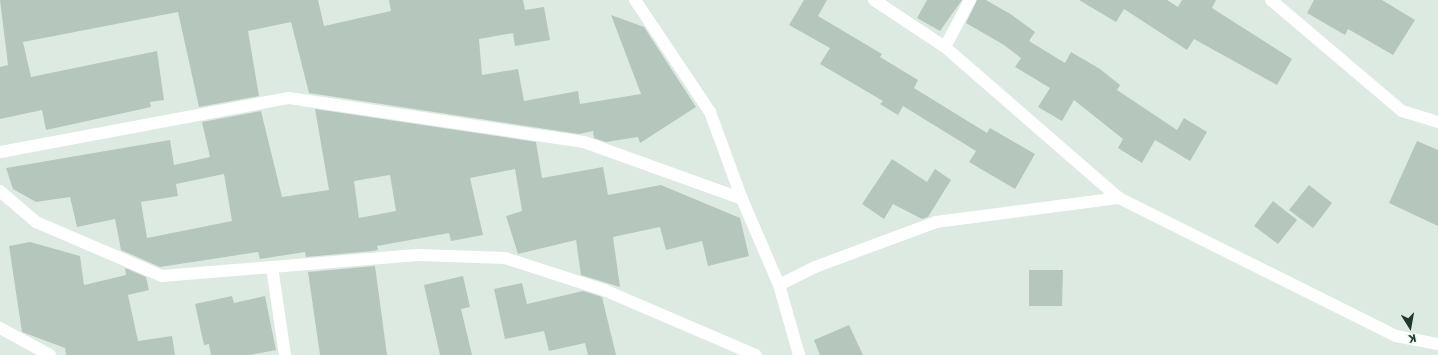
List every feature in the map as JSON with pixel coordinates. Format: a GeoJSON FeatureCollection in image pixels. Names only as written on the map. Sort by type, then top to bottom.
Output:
{"type":"FeatureCollection","features":[{"type":"Feature","properties":{"kind":"street"},"geometry":{"type":"LineString","coordinates":[[635,0],[710,112],[742,199],[779,284],[799,355]]}},
{"type":"Feature","properties":{"kind":"street"},"geometry":{"type":"LineString","coordinates":[[874,0],[945,47],[1119,198],[1396,336],[1438,344]]}},
{"type":"Feature","properties":{"kind":"street"},"geometry":{"type":"LineString","coordinates":[[945,47],[970,0]]}},
{"type":"Feature","properties":{"kind":"street"},"geometry":{"type":"LineString","coordinates":[[1271,0],[1402,111],[1438,122]]}},
{"type":"Feature","properties":{"kind":"street"},"geometry":{"type":"LineString","coordinates":[[0,152],[289,98],[584,142],[742,199]]}},
{"type":"Feature","properties":{"kind":"street"},"geometry":{"type":"LineString","coordinates":[[0,191],[36,222],[162,276],[420,255],[505,258],[604,290],[756,355]]}},
{"type":"Feature","properties":{"kind":"street"},"geometry":{"type":"LineString","coordinates":[[779,284],[815,267],[936,222],[1119,198]]}},
{"type":"Feature","properties":{"kind":"street"},"geometry":{"type":"LineString","coordinates":[[272,267],[285,355]]}},
{"type":"Feature","properties":{"kind":"street"},"geometry":{"type":"LineString","coordinates":[[0,328],[50,355]]}},
{"type":"Feature","properties":{"kind":"building"},"geometry":{"type":"Polygon","coordinates":[[[0,0],[318,0],[324,26],[391,11],[389,0],[523,0],[525,10],[544,7],[550,40],[515,46],[513,33],[479,39],[482,75],[518,69],[524,101],[578,91],[580,104],[641,94],[611,15],[644,27],[696,107],[640,143],[638,137],[606,142],[594,138],[593,131],[579,134],[309,93],[291,22],[248,31],[259,96],[199,107],[178,12],[23,42],[31,77],[157,51],[164,100],[150,102],[151,107],[46,130],[42,110],[0,119],[0,67],[8,65],[0,0]]]}},
{"type":"Feature","properties":{"kind":"building"},"geometry":{"type":"Polygon","coordinates":[[[804,0],[827,0],[818,16],[882,54],[880,57],[918,80],[914,88],[987,133],[990,128],[1035,154],[1015,189],[969,162],[976,151],[903,106],[898,115],[880,104],[883,101],[820,64],[830,48],[789,25],[804,0]]]}},
{"type":"Feature","properties":{"kind":"building"},"geometry":{"type":"Polygon","coordinates":[[[927,0],[962,0],[940,31],[917,18],[927,0]]]}},
{"type":"Feature","properties":{"kind":"building"},"geometry":{"type":"Polygon","coordinates":[[[977,0],[986,0],[1012,15],[1035,32],[1029,41],[1065,63],[1071,52],[1100,69],[1120,85],[1117,90],[1177,130],[1184,118],[1207,132],[1190,161],[1155,140],[1142,163],[1118,148],[1123,139],[1074,100],[1062,121],[1038,107],[1050,88],[1015,67],[1021,58],[1004,45],[966,23],[977,0]]]}},
{"type":"Feature","properties":{"kind":"building"},"geometry":{"type":"Polygon","coordinates":[[[1079,0],[1167,0],[1178,7],[1182,0],[1216,0],[1212,8],[1292,59],[1277,85],[1194,39],[1187,50],[1124,9],[1116,22],[1079,0]]]}},
{"type":"Feature","properties":{"kind":"building"},"geometry":{"type":"Polygon","coordinates":[[[1314,0],[1382,0],[1415,20],[1393,55],[1348,29],[1345,35],[1307,13],[1314,0]]]}},
{"type":"Feature","properties":{"kind":"building"},"geometry":{"type":"Polygon","coordinates":[[[315,109],[536,142],[542,178],[603,167],[608,195],[661,185],[740,218],[749,256],[708,266],[702,241],[666,250],[660,227],[613,237],[620,287],[581,275],[576,240],[518,254],[506,216],[522,211],[515,169],[470,178],[483,235],[451,241],[449,233],[377,246],[378,250],[373,251],[306,257],[305,252],[260,259],[258,252],[160,267],[121,250],[115,219],[77,227],[70,197],[36,202],[13,189],[6,168],[170,140],[174,165],[210,157],[202,122],[261,111],[282,197],[329,190],[315,109]],[[224,174],[176,184],[178,196],[141,202],[147,238],[232,221],[224,174]],[[390,175],[354,181],[359,218],[396,211],[390,175]]]}},
{"type":"Feature","properties":{"kind":"building"},"geometry":{"type":"Polygon","coordinates":[[[1417,141],[1438,150],[1438,226],[1389,203],[1417,141]]]}},
{"type":"Feature","properties":{"kind":"building"},"geometry":{"type":"Polygon","coordinates":[[[892,159],[927,182],[935,169],[951,180],[928,217],[922,219],[893,204],[884,219],[862,204],[892,159]]]}},
{"type":"Feature","properties":{"kind":"building"},"geometry":{"type":"Polygon","coordinates":[[[1309,185],[1332,203],[1313,228],[1289,210],[1309,185]]]}},
{"type":"Feature","properties":{"kind":"building"},"geometry":{"type":"Polygon","coordinates":[[[1273,201],[1297,220],[1278,244],[1254,226],[1273,201]]]}},
{"type":"Feature","properties":{"kind":"building"},"geometry":{"type":"Polygon","coordinates":[[[30,242],[80,256],[84,285],[126,275],[125,268],[146,277],[149,290],[128,295],[138,341],[172,336],[175,355],[66,355],[65,348],[22,332],[9,246],[30,242]]]}},
{"type":"Feature","properties":{"kind":"building"},"geometry":{"type":"Polygon","coordinates":[[[375,266],[387,355],[320,355],[308,272],[375,266]]]}},
{"type":"Feature","properties":{"kind":"building"},"geometry":{"type":"Polygon","coordinates":[[[1029,270],[1063,270],[1062,306],[1029,306],[1029,270]]]}},
{"type":"Feature","properties":{"kind":"building"},"geometry":{"type":"Polygon","coordinates":[[[463,276],[470,307],[461,309],[472,355],[440,355],[424,285],[463,276]]]}},
{"type":"Feature","properties":{"kind":"building"},"geometry":{"type":"Polygon","coordinates":[[[522,283],[527,304],[583,291],[602,297],[616,355],[588,355],[585,343],[549,351],[544,331],[505,339],[494,289],[522,283]]]}},
{"type":"Feature","properties":{"kind":"building"},"geometry":{"type":"Polygon","coordinates":[[[232,296],[234,303],[265,296],[276,350],[250,355],[211,355],[209,344],[204,345],[195,304],[232,296]]]}},
{"type":"Feature","properties":{"kind":"building"},"geometry":{"type":"Polygon","coordinates":[[[849,325],[863,355],[820,355],[814,340],[849,325]]]}}]}
